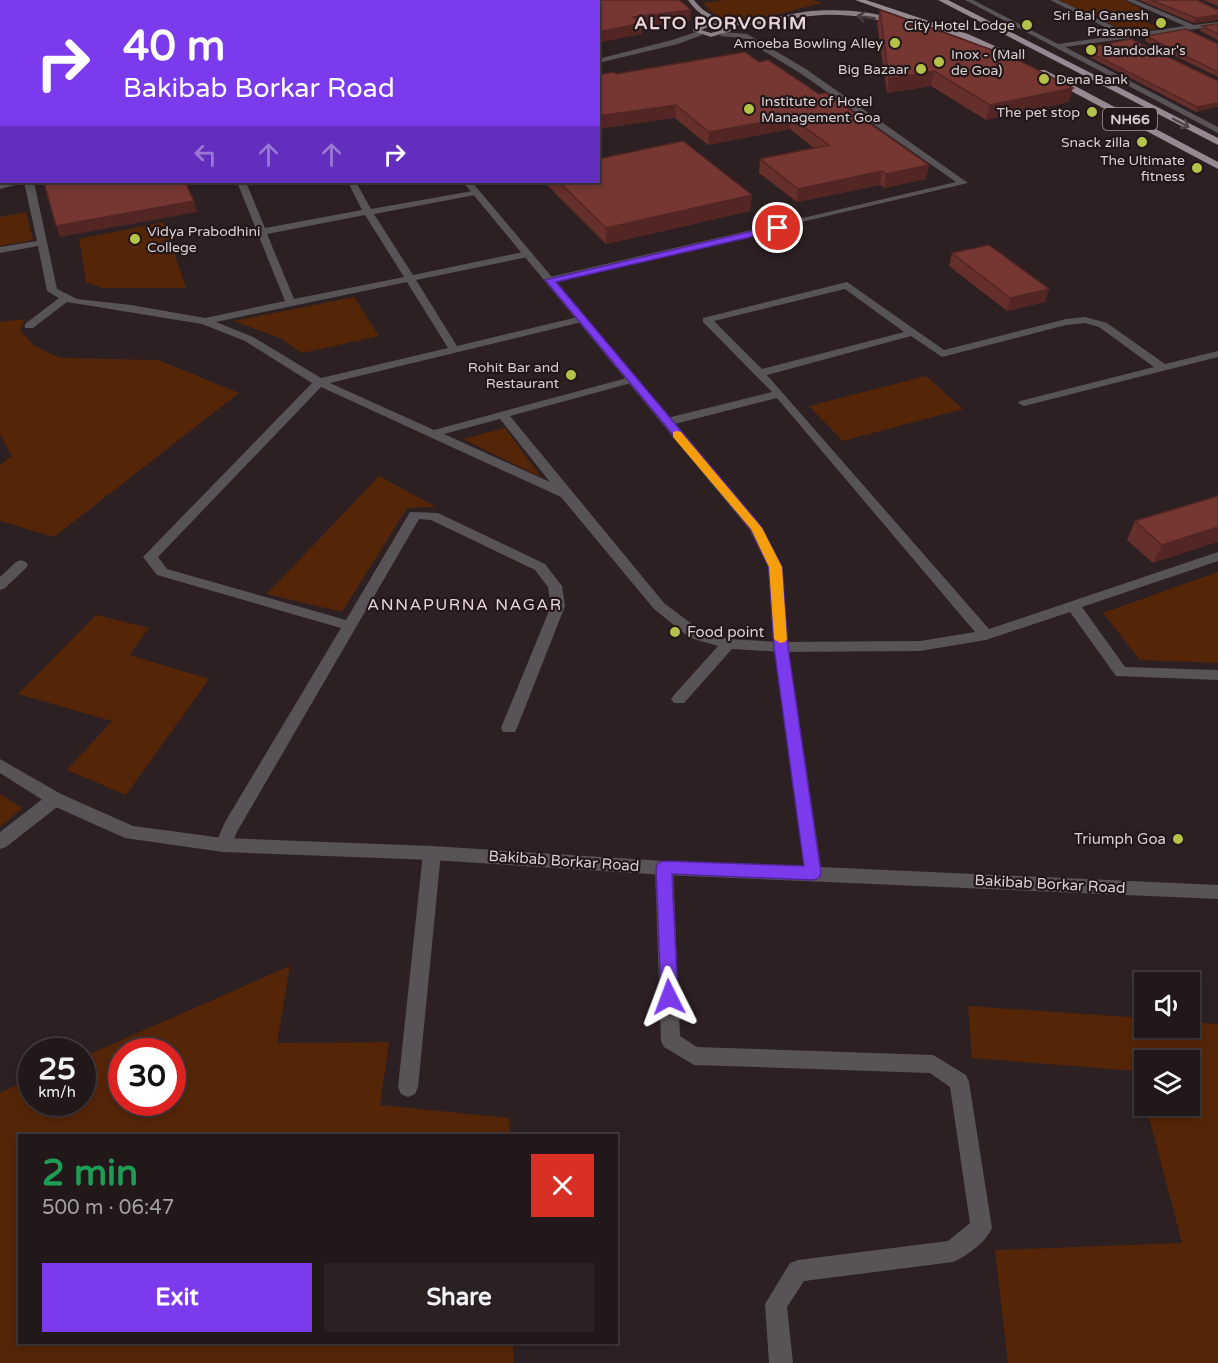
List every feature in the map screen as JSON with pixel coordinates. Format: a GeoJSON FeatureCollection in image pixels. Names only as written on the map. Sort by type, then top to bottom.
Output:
{"type":"FeatureCollection","features":[{"type":"Feature","properties":{"kind":"highway"},"geometry":{"type":"LineString","coordinates":[[859,0],[965,36],[1009,59]]}},
{"type":"Feature","properties":{"kind":"highway","name":"NH66"},"geometry":{"type":"LineString","coordinates":[[942,0],[1218,142]]}},
{"type":"Feature","properties":{"kind":"highway","name":"NH66"},"geometry":{"type":"LineString","coordinates":[[1038,71],[1218,166]]}},
{"type":"Feature","properties":{"kind":"main road"},"geometry":{"type":"LineString","coordinates":[[691,0],[702,14],[704,25]]}},
{"type":"Feature","properties":{"kind":"main road"},"geometry":{"type":"LineString","coordinates":[[724,31],[704,25],[697,28],[699,33],[711,35],[762,21],[814,13],[831,6]]}},
{"type":"Feature","properties":{"kind":"main road"},"geometry":{"type":"LineString","coordinates":[[814,13],[877,18],[910,27]]}},
{"type":"Feature","properties":{"kind":"main road"},"geometry":{"type":"LineString","coordinates":[[702,14],[721,21],[762,21]]}},
{"type":"Feature","properties":{"kind":"main road"},"geometry":{"type":"LineString","coordinates":[[986,54],[1009,59]]}},
{"type":"Feature","properties":{"kind":"street"},"geometry":{"type":"LineString","coordinates":[[968,0],[1218,130]]}},
{"type":"Feature","properties":{"kind":"street"},"geometry":{"type":"LineString","coordinates":[[1053,0],[1146,46]]}},
{"type":"Feature","properties":{"kind":"street"},"geometry":{"type":"LineString","coordinates":[[1129,0],[1201,36]]}},
{"type":"Feature","properties":{"kind":"street"},"geometry":{"type":"LineString","coordinates":[[1040,49],[1218,24]]}},
{"type":"Feature","properties":{"kind":"street"},"geometry":{"type":"LineString","coordinates":[[550,280],[963,183],[803,71],[744,36],[724,31]]}},
{"type":"Feature","properties":{"kind":"street"},"geometry":{"type":"LineString","coordinates":[[600,61],[675,42],[699,33]]}},
{"type":"Feature","properties":{"kind":"street"},"geometry":{"type":"LineString","coordinates":[[1200,120],[1218,117]]}},
{"type":"Feature","properties":{"kind":"street"},"geometry":{"type":"LineString","coordinates":[[0,186],[17,183]]}},
{"type":"Feature","properties":{"kind":"street"},"geometry":{"type":"LineString","coordinates":[[29,183],[52,291],[75,302],[131,308],[205,321],[249,339],[319,382],[566,494]]}},
{"type":"Feature","properties":{"kind":"street"},"geometry":{"type":"LineString","coordinates":[[241,183],[291,304]]}},
{"type":"Feature","properties":{"kind":"street"},"geometry":{"type":"LineString","coordinates":[[353,183],[368,212],[454,349]]}},
{"type":"Feature","properties":{"kind":"street"},"geometry":{"type":"LineString","coordinates":[[260,232],[368,212],[472,187],[756,528],[776,567],[781,647],[813,873]]}},
{"type":"Feature","properties":{"kind":"street"},"geometry":{"type":"LineString","coordinates":[[0,250],[41,243]]}},
{"type":"Feature","properties":{"kind":"street"},"geometry":{"type":"LineString","coordinates":[[205,321],[528,254]]}},
{"type":"Feature","properties":{"kind":"street"},"geometry":{"type":"LineString","coordinates":[[986,635],[780,394],[707,320],[847,285],[942,354],[1066,322],[1085,320],[1102,325],[1162,367]]}},
{"type":"Feature","properties":{"kind":"street"},"geometry":{"type":"LineString","coordinates":[[29,326],[66,298]]}},
{"type":"Feature","properties":{"kind":"street"},"geometry":{"type":"LineString","coordinates":[[350,626],[162,572],[150,557],[319,382],[582,319]]}},
{"type":"Feature","properties":{"kind":"street"},"geometry":{"type":"LineString","coordinates":[[761,374],[911,333]]}},
{"type":"Feature","properties":{"kind":"street"},"geometry":{"type":"LineString","coordinates":[[1024,403],[1218,354]]}},
{"type":"Feature","properties":{"kind":"street"},"geometry":{"type":"LineString","coordinates":[[432,434],[631,380]]}},
{"type":"Feature","properties":{"kind":"street"},"geometry":{"type":"LineString","coordinates":[[667,422],[780,394]]}},
{"type":"Feature","properties":{"kind":"street"},"geometry":{"type":"LineString","coordinates":[[503,415],[659,606],[695,634],[728,644],[781,647],[921,646],[986,635],[1074,607],[1218,556]]}},
{"type":"Feature","properties":{"kind":"street"},"geometry":{"type":"LineString","coordinates":[[223,845],[231,827],[416,515],[433,516],[540,567],[555,586],[558,606],[509,728]]}},
{"type":"Feature","properties":{"kind":"street"},"geometry":{"type":"LineString","coordinates":[[0,585],[21,565]]}},
{"type":"Feature","properties":{"kind":"street"},"geometry":{"type":"LineString","coordinates":[[1074,607],[1121,672],[1218,675]]}},
{"type":"Feature","properties":{"kind":"street"},"geometry":{"type":"LineString","coordinates":[[679,699],[728,644]]}},
{"type":"Feature","properties":{"kind":"street","name":"Bakibab Borkar Road"},"geometry":{"type":"LineString","coordinates":[[0,765],[55,799],[131,833],[223,845],[432,853],[664,868],[1218,892]]}},
{"type":"Feature","properties":{"kind":"street"},"geometry":{"type":"LineString","coordinates":[[0,842],[55,799]]}},
{"type":"Feature","properties":{"kind":"street"},"geometry":{"type":"LineString","coordinates":[[408,1088],[432,853]]}},
{"type":"Feature","properties":{"kind":"street"},"geometry":{"type":"LineString","coordinates":[[664,868],[671,1041],[694,1056],[933,1064],[958,1082],[981,1228],[953,1251],[798,1271],[776,1304],[781,1363]]}},
{"type":"Feature","properties":{"kind":"shaded area"},"geometry":{"type":"Polygon","coordinates":[[[725,0],[813,0],[822,3],[757,18],[732,20],[718,17],[703,3],[725,0]]]}},
{"type":"Feature","properties":{"kind":"shaded area"},"geometry":{"type":"Polygon","coordinates":[[[1059,0],[1123,0],[1148,11],[1130,15],[1160,28],[1128,32],[1059,0]]]}},
{"type":"Feature","properties":{"kind":"shaded area"},"geometry":{"type":"Polygon","coordinates":[[[26,212],[33,240],[0,246],[0,217],[26,212]]]}},
{"type":"Feature","properties":{"kind":"shaded area"},"geometry":{"type":"Polygon","coordinates":[[[164,222],[186,288],[102,288],[86,282],[79,239],[164,222]]]}},
{"type":"Feature","properties":{"kind":"shaded area"},"geometry":{"type":"Polygon","coordinates":[[[354,297],[379,336],[302,353],[280,338],[234,321],[354,297]]]}},
{"type":"Feature","properties":{"kind":"shaded area"},"geometry":{"type":"Polygon","coordinates":[[[25,319],[20,330],[34,346],[60,358],[158,360],[239,393],[54,537],[0,521],[0,465],[12,456],[0,434],[0,322],[25,319]]]}},
{"type":"Feature","properties":{"kind":"shaded area"},"geometry":{"type":"Polygon","coordinates":[[[926,376],[963,409],[843,441],[809,406],[926,376]]]}},
{"type":"Feature","properties":{"kind":"shaded area"},"geometry":{"type":"Polygon","coordinates":[[[505,428],[541,477],[463,439],[505,428]]]}},
{"type":"Feature","properties":{"kind":"shaded area"},"geometry":{"type":"Polygon","coordinates":[[[379,476],[436,507],[407,508],[342,612],[267,594],[379,476]]]}},
{"type":"Feature","properties":{"kind":"shaded area"},"geometry":{"type":"Polygon","coordinates":[[[1218,572],[1218,663],[1140,660],[1103,613],[1218,572]]]}},
{"type":"Feature","properties":{"kind":"shaded area"},"geometry":{"type":"Polygon","coordinates":[[[96,615],[149,628],[129,655],[209,679],[126,795],[67,770],[112,721],[18,694],[96,615]]]}},
{"type":"Feature","properties":{"kind":"shaded area"},"geometry":{"type":"Polygon","coordinates":[[[0,794],[22,808],[0,827],[0,794]]]}},
{"type":"Feature","properties":{"kind":"shaded area"},"geometry":{"type":"Polygon","coordinates":[[[290,966],[277,1043],[389,1042],[380,1105],[509,1118],[510,1134],[18,1134],[18,1344],[513,1344],[514,1363],[0,1363],[0,1093],[18,1085],[18,1116],[96,1116],[96,1051],[108,1046],[108,1116],[186,1116],[186,1038],[126,1038],[290,966]]]}},
{"type":"Feature","properties":{"kind":"shaded area"},"geometry":{"type":"Polygon","coordinates":[[[968,1006],[1134,1017],[1134,1038],[1200,1038],[1200,1023],[1218,1024],[1218,1363],[1008,1363],[995,1250],[1182,1243],[1149,1116],[1200,1116],[1200,1050],[1134,1050],[1134,1071],[972,1058],[968,1006]]]}},
{"type":"Feature","properties":{"kind":"building"},"geometry":{"type":"Polygon","coordinates":[[[600,0],[679,0],[691,10],[633,17],[643,23],[600,32],[600,0]]]}},
{"type":"Feature","properties":{"kind":"building"},"geometry":{"type":"Polygon","coordinates":[[[1151,0],[1197,0],[1218,10],[1218,15],[1196,18],[1151,0]]]}},
{"type":"Feature","properties":{"kind":"building"},"geometry":{"type":"Polygon","coordinates":[[[880,10],[1012,57],[1073,88],[990,105],[934,71],[889,79],[880,10]]]}},
{"type":"Feature","properties":{"kind":"building"},"geometry":{"type":"Polygon","coordinates":[[[1218,24],[1218,34],[1202,26],[1218,24]]]}},
{"type":"Feature","properties":{"kind":"building"},"geometry":{"type":"Polygon","coordinates":[[[1186,29],[1218,44],[1218,72],[1146,36],[1186,29]]]}},
{"type":"Feature","properties":{"kind":"building"},"geometry":{"type":"Polygon","coordinates":[[[1131,39],[1218,81],[1218,103],[1197,107],[1089,52],[1092,51],[1086,48],[1131,39]]]}},
{"type":"Feature","properties":{"kind":"building"},"geometry":{"type":"Polygon","coordinates":[[[745,52],[759,62],[768,60],[819,94],[826,93],[929,165],[886,174],[882,171],[798,189],[760,159],[829,145],[791,117],[709,132],[676,105],[600,116],[600,75],[614,72],[616,74],[745,52]]]}},
{"type":"Feature","properties":{"kind":"building"},"geometry":{"type":"Polygon","coordinates":[[[683,141],[752,195],[606,228],[560,183],[600,183],[600,159],[683,141]]]}},
{"type":"Feature","properties":{"kind":"building"},"geometry":{"type":"Polygon","coordinates":[[[44,183],[185,183],[194,201],[56,226],[44,183]]]}},
{"type":"Feature","properties":{"kind":"building"},"geometry":{"type":"Polygon","coordinates":[[[989,245],[1049,289],[1010,298],[952,253],[989,245]]]}},
{"type":"Feature","properties":{"kind":"building"},"geometry":{"type":"Polygon","coordinates":[[[1218,496],[1218,527],[1162,545],[1135,521],[1218,496]]]}},
{"type":"Feature","properties":{"kind":"slow traffic"},"geometry":{"type":"LineString","coordinates":[[677,435],[756,528],[776,567],[780,639]]}},
{"type":"Feature","properties":{"kind":"place","name":"Sri Bal Ganesh Prasanna"},"geometry":{"type":"Point","coordinates":[1161,23]}},
{"type":"Feature","properties":{"kind":"place","name":"City Hotel Lodge"},"geometry":{"type":"Point","coordinates":[1027,25]}},
{"type":"Feature","properties":{"kind":"place","name":"Amoeba Bowling Alley"},"geometry":{"type":"Point","coordinates":[895,43]}},
{"type":"Feature","properties":{"kind":"place","name":"Bandodkar's"},"geometry":{"type":"Point","coordinates":[1091,50]}},
{"type":"Feature","properties":{"kind":"place","name":"Inox - (Mall de Goa)"},"geometry":{"type":"Point","coordinates":[939,62]}},
{"type":"Feature","properties":{"kind":"place","name":"Big Bazaar"},"geometry":{"type":"Point","coordinates":[921,69]}},
{"type":"Feature","properties":{"kind":"place","name":"Dena Bank"},"geometry":{"type":"Point","coordinates":[1044,79]}},
{"type":"Feature","properties":{"kind":"place","name":"Institute of Hotel Management Goa"},"geometry":{"type":"Point","coordinates":[749,109]}},
{"type":"Feature","properties":{"kind":"place","name":"The pet stop"},"geometry":{"type":"Point","coordinates":[1092,112]}},
{"type":"Feature","properties":{"kind":"place","name":"Snack zilla"},"geometry":{"type":"Point","coordinates":[1142,142]}},
{"type":"Feature","properties":{"kind":"place","name":"The Ultimate fitness"},"geometry":{"type":"Point","coordinates":[1197,168]}},
{"type":"Feature","properties":{"kind":"place","name":"Vidya Prabodhini College"},"geometry":{"type":"Point","coordinates":[135,239]}},
{"type":"Feature","properties":{"kind":"place","name":"Rohit Bar and Restaurant"},"geometry":{"type":"Point","coordinates":[571,375]}},
{"type":"Feature","properties":{"kind":"place","name":"Food point"},"geometry":{"type":"Point","coordinates":[675,632]}},
{"type":"Feature","properties":{"kind":"place","name":"Triumph Goa"},"geometry":{"type":"Point","coordinates":[1178,839]}},
{"type":"Feature","properties":{"kind":"district","name":"ALTO PORVORIM"},"geometry":{"type":"Point","coordinates":[721,23]}},
{"type":"Feature","properties":{"kind":"district","name":"ANNAPURNA NAGAR"},"geometry":{"type":"Point","coordinates":[465,605]}},
{"type":"Feature","properties":{"kind":"route"},"geometry":{"type":"LineString","coordinates":[[669,997],[664,868],[813,873],[781,647],[776,567],[756,528],[550,280],[778,228]]}}]}
